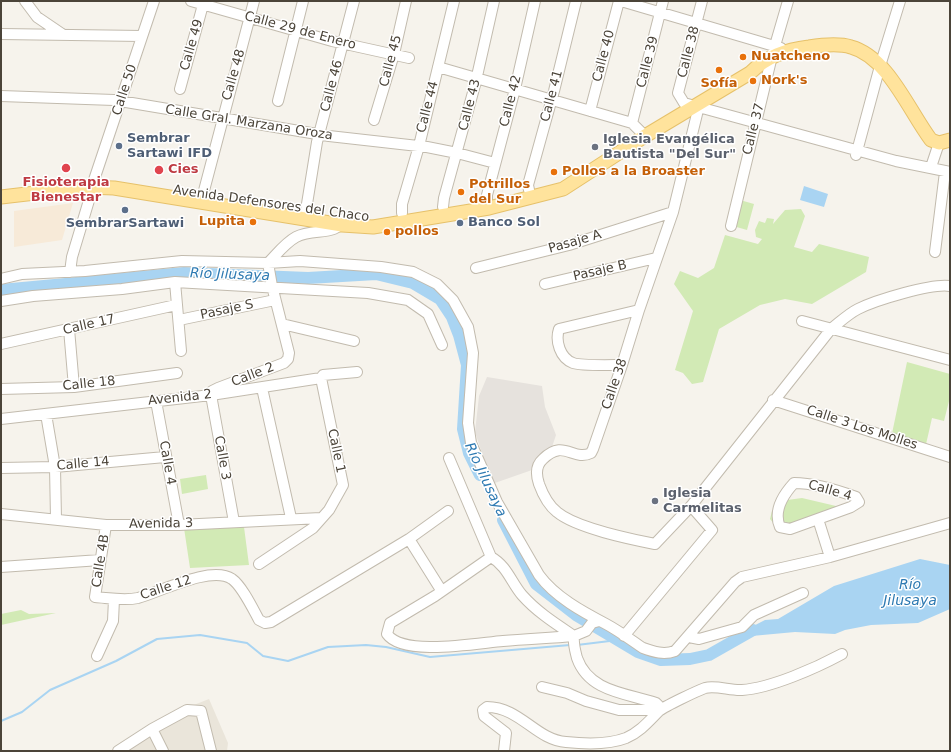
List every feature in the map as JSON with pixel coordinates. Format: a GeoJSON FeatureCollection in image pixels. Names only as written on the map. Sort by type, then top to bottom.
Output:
{"type":"FeatureCollection","features":[{"type":"Feature","properties":{"kind":"main road"},"geometry":{"type":"LineString","coordinates":[[773,51],[827,45],[851,47],[870,55],[888,75],[931,140],[944,142]]}},
{"type":"Feature","properties":{"kind":"main road","name":"Avenida Defensores del Chaco"},"geometry":{"type":"LineString","coordinates":[[1,197],[52,188],[94,183],[114,188],[148,190],[304,214],[373,227],[402,217],[488,204],[530,194],[567,178],[639,130],[689,104],[745,66],[759,64],[773,51]]}},
{"type":"Feature","properties":{"kind":"main road","name":"Avenida Defensores del Chaco"},"geometry":{"type":"LineString","coordinates":[[1,190],[52,188]]}},
{"type":"Feature","properties":{"kind":"street"},"geometry":{"type":"LineString","coordinates":[[25,1],[37,18],[62,34]]}},
{"type":"Feature","properties":{"kind":"street","name":"Calle 50"},"geometry":{"type":"LineString","coordinates":[[70,272],[72,257],[94,183],[154,1]]}},
{"type":"Feature","properties":{"kind":"street","name":"Calle 29 de Enero"},"geometry":{"type":"LineString","coordinates":[[192,1],[204,3],[343,43],[409,58]]}},
{"type":"Feature","properties":{"kind":"street","name":"Calle 48"},"geometry":{"type":"LineString","coordinates":[[201,199],[254,1]]}},
{"type":"Feature","properties":{"kind":"street"},"geometry":{"type":"LineString","coordinates":[[278,101],[303,1]]}},
{"type":"Feature","properties":{"kind":"street","name":"Calle 46"},"geometry":{"type":"LineString","coordinates":[[304,214],[319,134],[354,1]]}},
{"type":"Feature","properties":{"kind":"street","name":"Calle 45"},"geometry":{"type":"LineString","coordinates":[[374,120],[394,54],[406,1]]}},
{"type":"Feature","properties":{"kind":"street","name":"Calle 44"},"geometry":{"type":"LineString","coordinates":[[402,217],[402,204],[454,1]]}},
{"type":"Feature","properties":{"kind":"street","name":"Calle 43"},"geometry":{"type":"LineString","coordinates":[[443,211],[444,198],[477,77],[494,1]]}},
{"type":"Feature","properties":{"kind":"street","name":"Calle 42"},"geometry":{"type":"LineString","coordinates":[[488,204],[487,195],[515,89],[535,1]]}},
{"type":"Feature","properties":{"kind":"street","name":"Calle 41"},"geometry":{"type":"LineString","coordinates":[[530,194],[528,186],[552,100],[576,1]]}},
{"type":"Feature","properties":{"kind":"street"},"geometry":{"type":"LineString","coordinates":[[620,1],[696,23],[773,51]]}},
{"type":"Feature","properties":{"kind":"street","name":"Calle 40"},"geometry":{"type":"LineString","coordinates":[[590,111],[620,1]]}},
{"type":"Feature","properties":{"kind":"street","name":"Calle 39"},"geometry":{"type":"LineString","coordinates":[[639,130],[663,1]]}},
{"type":"Feature","properties":{"kind":"street","name":"Calle 38"},"geometry":{"type":"LineString","coordinates":[[691,506],[655,544],[583,525],[564,516],[546,500],[536,477],[538,465],[542,459],[554,450],[561,449],[582,455],[591,452],[622,365],[656,258],[673,212],[697,114],[678,93],[702,1]]}},
{"type":"Feature","properties":{"kind":"street","name":"Calle 37"},"geometry":{"type":"LineString","coordinates":[[731,226],[773,51],[788,1]]}},
{"type":"Feature","properties":{"kind":"street"},"geometry":{"type":"LineString","coordinates":[[856,153],[900,1]]}},
{"type":"Feature","properties":{"kind":"street","name":"Calle 49"},"geometry":{"type":"LineString","coordinates":[[180,89],[204,3]]}},
{"type":"Feature","properties":{"kind":"street"},"geometry":{"type":"LineString","coordinates":[[1,34],[142,36]]}},
{"type":"Feature","properties":{"kind":"street"},"geometry":{"type":"LineString","coordinates":[[438,67],[477,77],[590,111],[639,130]]}},
{"type":"Feature","properties":{"kind":"street","name":"Calle Gral. Marzana Oroza"},"geometry":{"type":"LineString","coordinates":[[1,96],[93,98],[319,134],[418,146],[457,153],[495,163]]}},
{"type":"Feature","properties":{"kind":"street"},"geometry":{"type":"LineString","coordinates":[[689,104],[856,153],[931,167],[947,172],[935,252]]}},
{"type":"Feature","properties":{"kind":"street"},"geometry":{"type":"LineString","coordinates":[[931,167],[944,142]]}},
{"type":"Feature","properties":{"kind":"street","name":"Pasaje A"},"geometry":{"type":"LineString","coordinates":[[476,268],[570,245],[673,212]]}},
{"type":"Feature","properties":{"kind":"street"},"geometry":{"type":"LineString","coordinates":[[270,276],[282,248],[296,237],[305,234],[335,230],[344,221]]}},
{"type":"Feature","properties":{"kind":"street","name":"Pasaje B"},"geometry":{"type":"LineString","coordinates":[[544,284],[656,258]]}},
{"type":"Feature","properties":{"kind":"street"},"geometry":{"type":"LineString","coordinates":[[1,279],[22,274],[70,272],[182,261],[408,300],[428,314],[442,345]]}},
{"type":"Feature","properties":{"kind":"street"},"geometry":{"type":"LineString","coordinates":[[1,301],[33,296],[122,289],[175,282],[270,276],[300,261],[381,267],[413,272],[437,284],[453,300],[468,326],[473,353],[468,423],[471,443],[497,502],[544,582],[593,624],[624,636],[651,651],[670,653],[675,651],[689,637],[735,582],[751,574],[830,557],[950,523]]}},
{"type":"Feature","properties":{"kind":"street","name":"Calle 2"},"geometry":{"type":"LineString","coordinates":[[211,395],[212,391],[218,388],[284,363],[288,359],[289,353],[270,276]]}},
{"type":"Feature","properties":{"kind":"street"},"geometry":{"type":"LineString","coordinates":[[175,282],[181,351]]}},
{"type":"Feature","properties":{"kind":"street"},"geometry":{"type":"LineString","coordinates":[[624,636],[712,530],[691,506],[773,400],[831,329],[857,309],[873,302],[940,285],[950,286]]}},
{"type":"Feature","properties":{"kind":"street","name":"Pasaje S"},"geometry":{"type":"LineString","coordinates":[[179,320],[275,300]]}},
{"type":"Feature","properties":{"kind":"street","name":"Calle 17"},"geometry":{"type":"LineString","coordinates":[[1,344],[176,305]]}},
{"type":"Feature","properties":{"kind":"street"},"geometry":{"type":"LineString","coordinates":[[622,365],[573,363],[563,356],[557,343],[556,336],[559,329],[639,310]]}},
{"type":"Feature","properties":{"kind":"street"},"geometry":{"type":"LineString","coordinates":[[802,321],[950,360]]}},
{"type":"Feature","properties":{"kind":"street"},"geometry":{"type":"LineString","coordinates":[[282,324],[354,341]]}},
{"type":"Feature","properties":{"kind":"street"},"geometry":{"type":"LineString","coordinates":[[69,329],[74,387]]}},
{"type":"Feature","properties":{"kind":"street","name":"Avenida 2"},"geometry":{"type":"LineString","coordinates":[[1,419],[211,395],[320,378],[323,375],[358,372]]}},
{"type":"Feature","properties":{"kind":"street","name":"Calle 18"},"geometry":{"type":"LineString","coordinates":[[1,389],[74,387],[177,373]]}},
{"type":"Feature","properties":{"kind":"street","name":"Calle 1"},"geometry":{"type":"LineString","coordinates":[[259,564],[313,528],[329,510],[343,485],[320,378]]}},
{"type":"Feature","properties":{"kind":"street","name":"Calle 2"},"geometry":{"type":"LineString","coordinates":[[262,388],[291,518]]}},
{"type":"Feature","properties":{"kind":"street","name":"Calle 3"},"geometry":{"type":"LineString","coordinates":[[211,395],[234,522]]}},
{"type":"Feature","properties":{"kind":"street","name":"Calle 3 Los Molles"},"geometry":{"type":"LineString","coordinates":[[773,400],[950,457]]}},
{"type":"Feature","properties":{"kind":"street","name":"Calle 4"},"geometry":{"type":"LineString","coordinates":[[156,401],[165,456],[179,524]]}},
{"type":"Feature","properties":{"kind":"street"},"geometry":{"type":"LineString","coordinates":[[46,414],[55,467],[56,520]]}},
{"type":"Feature","properties":{"kind":"street","name":"Calle 14"},"geometry":{"type":"LineString","coordinates":[[1,468],[55,467],[165,456]]}},
{"type":"Feature","properties":{"kind":"street"},"geometry":{"type":"LineString","coordinates":[[449,458],[491,557],[501,562],[513,583],[535,608],[574,642],[584,672],[591,680],[603,687],[656,703],[660,710]]}},
{"type":"Feature","properties":{"kind":"street","name":"Calle 4"},"geometry":{"type":"LineString","coordinates":[[794,483],[803,483],[847,494],[858,499],[857,504],[818,519],[790,529],[780,527],[776,514],[788,489],[794,483]]}},
{"type":"Feature","properties":{"kind":"street"},"geometry":{"type":"LineString","coordinates":[[441,590],[409,539],[448,511]]}},
{"type":"Feature","properties":{"kind":"street","name":"Avenida 3"},"geometry":{"type":"LineString","coordinates":[[1,514],[106,525],[179,524],[291,518],[321,518]]}},
{"type":"Feature","properties":{"kind":"street"},"geometry":{"type":"LineString","coordinates":[[818,519],[830,557]]}},
{"type":"Feature","properties":{"kind":"street","name":"Calle 4B"},"geometry":{"type":"LineString","coordinates":[[95,598],[106,525]]}},
{"type":"Feature","properties":{"kind":"street","name":"Calle 12"},"geometry":{"type":"LineString","coordinates":[[95,598],[137,598],[187,580],[204,577],[227,577],[236,582],[259,620],[265,623],[271,622],[409,539]]}},
{"type":"Feature","properties":{"kind":"street"},"geometry":{"type":"LineString","coordinates":[[491,557],[441,590],[435,596],[390,623],[387,634],[390,638],[404,644],[442,646],[574,642],[593,624]]}},
{"type":"Feature","properties":{"kind":"street"},"geometry":{"type":"LineString","coordinates":[[1,567],[100,560]]}},
{"type":"Feature","properties":{"kind":"street"},"geometry":{"type":"LineString","coordinates":[[689,637],[699,639],[706,638],[742,627],[754,615],[803,593]]}},
{"type":"Feature","properties":{"kind":"street"},"geometry":{"type":"LineString","coordinates":[[96,656],[113,621],[114,599]]}},
{"type":"Feature","properties":{"kind":"street"},"geometry":{"type":"LineString","coordinates":[[504,751],[506,733],[484,716],[483,710],[487,706],[500,708],[519,716],[552,739],[564,742],[582,743],[614,741],[627,738],[650,721],[660,710],[707,688],[742,690],[755,688],[824,664],[842,654]]}},
{"type":"Feature","properties":{"kind":"street"},"geometry":{"type":"LineString","coordinates":[[542,687],[567,693],[586,701],[619,710],[660,710]]}},
{"type":"Feature","properties":{"kind":"street"},"geometry":{"type":"LineString","coordinates":[[118,751],[152,729],[187,710],[201,711],[211,751]]}},
{"type":"Feature","properties":{"kind":"street"},"geometry":{"type":"LineString","coordinates":[[152,729],[164,751]]}},
{"type":"Feature","properties":{"kind":"shaded area"},"geometry":{"type":"Polygon","coordinates":[[[73,203],[62,240],[14,247],[14,211],[73,203]]]}},
{"type":"Feature","properties":{"kind":"shaded area"},"geometry":{"type":"Polygon","coordinates":[[[487,377],[542,386],[545,407],[556,435],[552,447],[542,454],[532,470],[492,484],[475,432],[479,396],[487,377]]]}},
{"type":"Feature","properties":{"kind":"shaded area"},"geometry":{"type":"Polygon","coordinates":[[[209,699],[228,743],[227,751],[115,751],[176,712],[209,699]]]}},
{"type":"Feature","properties":{"kind":"green space"},"geometry":{"type":"Polygon","coordinates":[[[740,200],[754,204],[747,230],[733,226],[740,200]]]}},
{"type":"Feature","properties":{"kind":"green space"},"geometry":{"type":"Polygon","coordinates":[[[801,209],[805,216],[794,247],[812,252],[819,244],[869,257],[866,272],[812,304],[785,299],[760,305],[719,329],[703,382],[692,384],[683,373],[675,370],[693,311],[674,284],[680,271],[698,278],[714,268],[725,235],[758,244],[762,239],[756,237],[755,230],[759,221],[765,223],[767,218],[774,219],[773,224],[785,210],[801,209]]]}},
{"type":"Feature","properties":{"kind":"green space"},"geometry":{"type":"Polygon","coordinates":[[[907,362],[950,374],[950,397],[944,421],[932,418],[924,453],[890,443],[907,362]]]}},
{"type":"Feature","properties":{"kind":"green space"},"geometry":{"type":"Polygon","coordinates":[[[206,475],[208,489],[182,494],[180,479],[206,475]]]}},
{"type":"Feature","properties":{"kind":"green space"},"geometry":{"type":"Polygon","coordinates":[[[802,498],[836,506],[840,510],[799,525],[775,525],[770,519],[772,511],[780,501],[802,498]]]}},
{"type":"Feature","properties":{"kind":"green space"},"geometry":{"type":"Polygon","coordinates":[[[244,527],[249,565],[190,568],[184,528],[244,527]]]}},
{"type":"Feature","properties":{"kind":"green space"},"geometry":{"type":"Polygon","coordinates":[[[21,610],[29,614],[56,613],[1,625],[1,614],[21,610]]]}},
{"type":"Feature","properties":{"kind":"water"},"geometry":{"type":"Polygon","coordinates":[[[804,186],[828,194],[824,207],[800,200],[804,186]]]}},
{"type":"Feature","properties":{"kind":"water","name":"Río Jilusaya"},"geometry":{"type":"Polygon","coordinates":[[[920,559],[950,565],[950,609],[918,623],[871,625],[845,630],[835,634],[795,632],[730,638],[765,620],[778,619],[834,586],[920,559]]]}},
{"type":"Feature","properties":{"kind":"waterway","name":"Río Jilusaya"},"geometry":{"type":"LineString","coordinates":[[1,290],[184,273],[308,278],[376,274],[413,283],[440,299],[452,317],[459,335],[467,365],[463,429],[469,453],[480,475]]}},
{"type":"Feature","properties":{"kind":"waterway","name":"Río Jilusaya"},"geometry":{"type":"LineString","coordinates":[[503,520],[536,584],[576,615],[638,652],[661,660],[690,659],[709,655],[753,630]]}},
{"type":"Feature","properties":{"kind":"waterway"},"geometry":{"type":"LineString","coordinates":[[1,721],[22,712],[50,690],[116,661],[157,639],[200,635],[247,643],[263,656],[288,661],[328,647],[366,645],[386,647],[430,657],[570,645]]}},
{"type":"Feature","properties":{"kind":"waterway"},"geometry":{"type":"LineString","coordinates":[[577,645],[618,640]]}},
{"type":"Feature","properties":{"kind":"place","name":"Nuatcheno"},"geometry":{"type":"Point","coordinates":[743,57]}},
{"type":"Feature","properties":{"kind":"place","name":"Sofía"},"geometry":{"type":"Point","coordinates":[719,70]}},
{"type":"Feature","properties":{"kind":"place","name":"Nork's"},"geometry":{"type":"Point","coordinates":[753,81]}},
{"type":"Feature","properties":{"kind":"place","name":"Sembrar Sartawi IFD"},"geometry":{"type":"Point","coordinates":[119,146]}},
{"type":"Feature","properties":{"kind":"place","name":"Iglesia Evangélica Bautista \"Del Sur\""},"geometry":{"type":"Point","coordinates":[595,147]}},
{"type":"Feature","properties":{"kind":"place","name":"Fisioterapia Bienestar"},"geometry":{"type":"Point","coordinates":[66,168]}},
{"type":"Feature","properties":{"kind":"place","name":"Cies"},"geometry":{"type":"Point","coordinates":[159,170]}},
{"type":"Feature","properties":{"kind":"place","name":"Pollos a la Broaster"},"geometry":{"type":"Point","coordinates":[554,172]}},
{"type":"Feature","properties":{"kind":"place","name":"Potrillos del Sur"},"geometry":{"type":"Point","coordinates":[461,192]}},
{"type":"Feature","properties":{"kind":"place","name":"SembrarSartawi"},"geometry":{"type":"Point","coordinates":[125,210]}},
{"type":"Feature","properties":{"kind":"place","name":"Lupita"},"geometry":{"type":"Point","coordinates":[253,222]}},
{"type":"Feature","properties":{"kind":"place","name":"Banco Sol"},"geometry":{"type":"Point","coordinates":[460,223]}},
{"type":"Feature","properties":{"kind":"place","name":"pollos"},"geometry":{"type":"Point","coordinates":[387,232]}},
{"type":"Feature","properties":{"kind":"place","name":"Iglesia Carmelitas"},"geometry":{"type":"Point","coordinates":[655,501]}}]}
